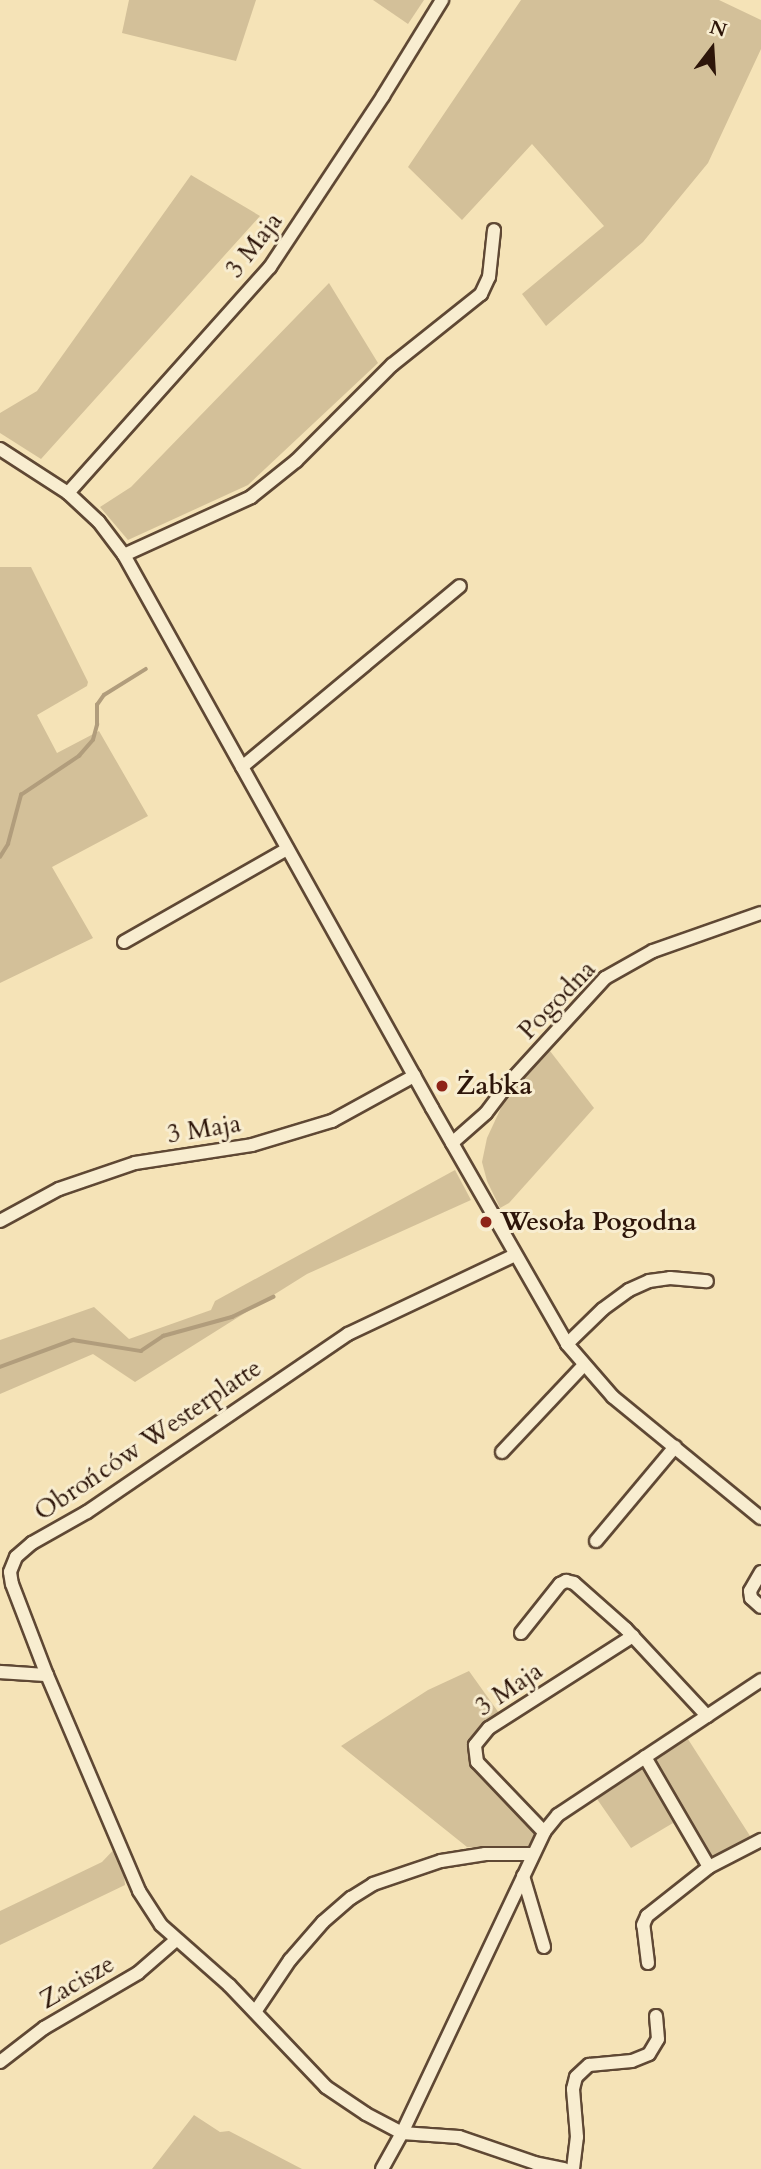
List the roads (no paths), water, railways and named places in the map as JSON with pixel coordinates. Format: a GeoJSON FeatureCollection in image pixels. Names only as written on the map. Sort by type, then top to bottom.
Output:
{"type":"FeatureCollection","features":[{"type":"Feature","properties":{"kind":"street","name":"3 Maja"},"geometry":{"type":"LineString","coordinates":[[68,493],[270,267],[390,85],[442,0]]}},
{"type":"Feature","properties":{"kind":"street"},"geometry":{"type":"LineString","coordinates":[[124,555],[251,497],[296,461],[392,365],[481,294],[489,277],[494,230]]}},
{"type":"Feature","properties":{"kind":"street"},"geometry":{"type":"LineString","coordinates":[[0,449],[68,493],[99,522],[124,555],[414,1076],[567,1344],[583,1366],[613,1397],[761,1518]]}},
{"type":"Feature","properties":{"kind":"street"},"geometry":{"type":"LineString","coordinates":[[242,767],[460,586]]}},
{"type":"Feature","properties":{"kind":"street"},"geometry":{"type":"LineString","coordinates":[[124,942],[288,849]]}},
{"type":"Feature","properties":{"kind":"street","name":"Pogodna"},"geometry":{"type":"LineString","coordinates":[[452,1143],[486,1114],[507,1085],[605,978],[653,951],[761,913]]}},
{"type":"Feature","properties":{"kind":"street","name":"3 Maja"},"geometry":{"type":"LineString","coordinates":[[0,1221],[59,1189],[135,1163],[251,1145],[332,1121],[414,1076]]}},
{"type":"Feature","properties":{"kind":"street","name":"Obrońców Westerplatte"},"geometry":{"type":"LineString","coordinates":[[515,1255],[348,1334],[16,1557],[10,1572],[12,1584],[47,1675],[95,1782],[139,1891],[161,1925],[255,2012],[326,2087],[366,2115],[402,2133],[459,2137],[535,2163],[564,2169]]}},
{"type":"Feature","properties":{"kind":"street"},"geometry":{"type":"LineString","coordinates":[[567,1344],[603,1309],[639,1286],[670,1278],[707,1281]]}},
{"type":"Feature","properties":{"kind":"street"},"geometry":{"type":"LineString","coordinates":[[502,1451],[583,1366]]}},
{"type":"Feature","properties":{"kind":"street"},"geometry":{"type":"LineString","coordinates":[[596,1541],[675,1447]]}},
{"type":"Feature","properties":{"kind":"street"},"geometry":{"type":"LineString","coordinates":[[761,1572],[750,1591],[751,1598],[761,1607]]}},
{"type":"Feature","properties":{"kind":"street","name":"3 Maja"},"geometry":{"type":"LineString","coordinates":[[522,1633],[552,1593],[566,1581],[574,1583],[633,1636],[707,1716]]}},
{"type":"Feature","properties":{"kind":"street","name":"3 Maja"},"geometry":{"type":"LineString","coordinates":[[542,1837],[477,1762],[475,1745],[489,1728],[633,1636]]}},
{"type":"Feature","properties":{"kind":"street"},"geometry":{"type":"LineString","coordinates":[[0,1672],[47,1675]]}},
{"type":"Feature","properties":{"kind":"street"},"geometry":{"type":"LineString","coordinates":[[382,2169],[402,2133],[533,1854],[558,1815],[761,1680]]}},
{"type":"Feature","properties":{"kind":"street"},"geometry":{"type":"LineString","coordinates":[[645,1757],[709,1867]]}},
{"type":"Feature","properties":{"kind":"street"},"geometry":{"type":"LineString","coordinates":[[648,1964],[643,1925],[647,1916],[709,1867],[761,1840]]}},
{"type":"Feature","properties":{"kind":"street"},"geometry":{"type":"LineString","coordinates":[[255,2012],[290,1960],[323,1923],[351,1898],[373,1884],[441,1861],[485,1854],[533,1854]]}},
{"type":"Feature","properties":{"kind":"street"},"geometry":{"type":"LineString","coordinates":[[523,1875],[544,1947]]}},
{"type":"Feature","properties":{"kind":"street","name":"Zacisze"},"geometry":{"type":"LineString","coordinates":[[0,2062],[44,2028],[138,1973],[176,1940]]}},
{"type":"Feature","properties":{"kind":"street"},"geometry":{"type":"LineString","coordinates":[[573,2169],[577,2137],[573,2089],[576,2077],[589,2065],[632,2060],[649,2054],[658,2039],[656,2015]]}},
{"type":"Feature","properties":{"kind":"waterway"},"geometry":{"type":"LineString","coordinates":[[0,857],[8,844],[21,795],[79,756],[93,740],[97,725],[97,705],[104,695],[146,669]]}},
{"type":"Feature","properties":{"kind":"waterway"},"geometry":{"type":"LineString","coordinates":[[0,1367],[73,1340],[141,1351],[163,1336],[232,1317],[273,1297]]}},
{"type":"Feature","properties":{"kind":"place","name":"Żabka"},"geometry":{"type":"Point","coordinates":[442,1086]}},
{"type":"Feature","properties":{"kind":"place","name":"Wesoła Pogodna"},"geometry":{"type":"Point","coordinates":[486,1222]}}]}
